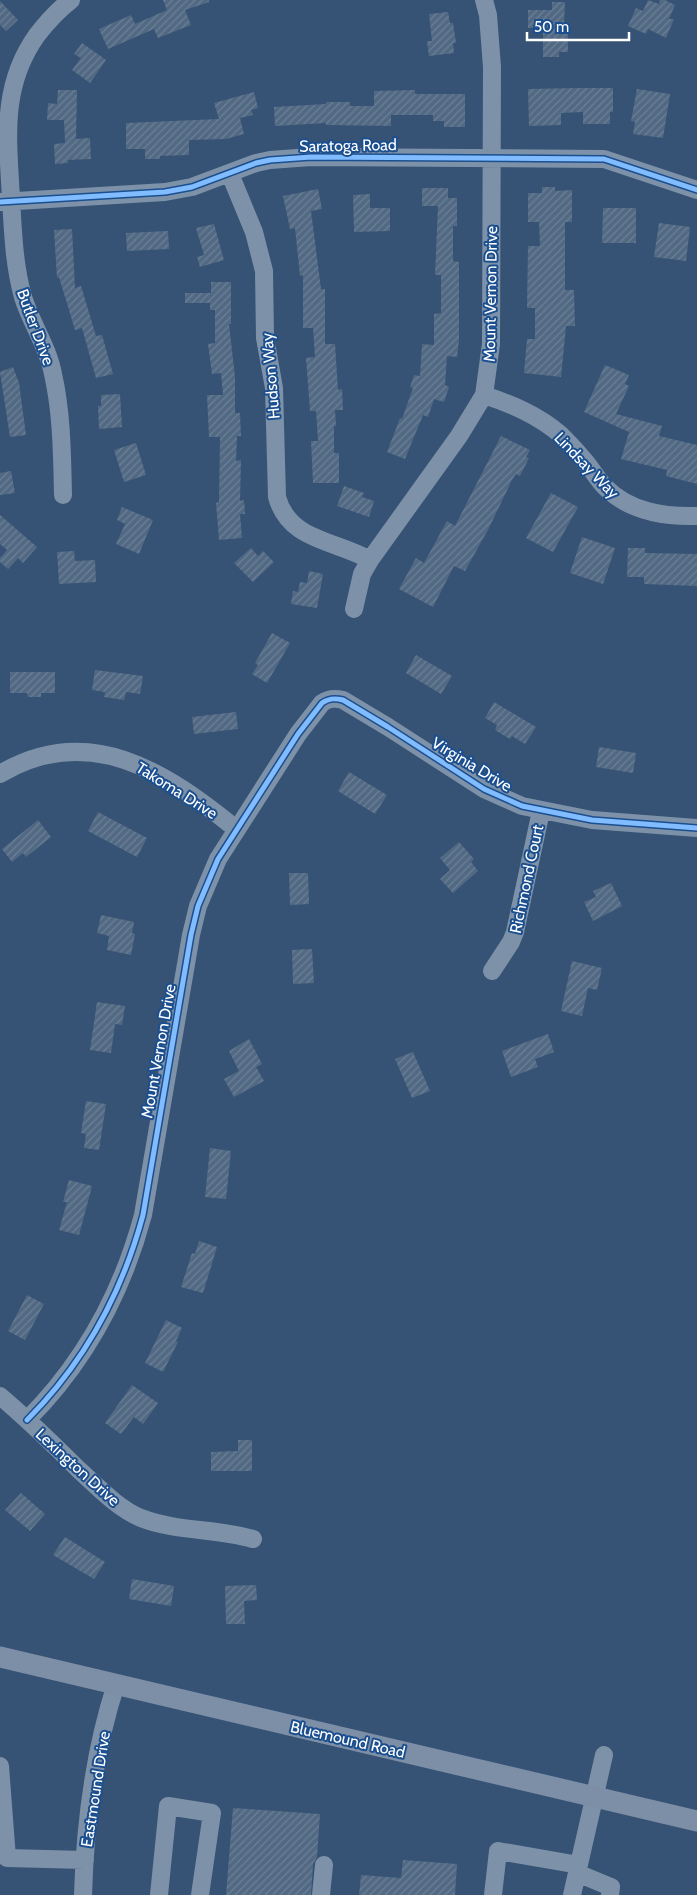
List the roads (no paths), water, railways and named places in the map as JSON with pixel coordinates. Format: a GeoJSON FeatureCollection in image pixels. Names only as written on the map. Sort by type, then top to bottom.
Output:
{"type":"FeatureCollection","features":[{"type":"Feature","properties":{"kind":"main road","name":"Bluemound Road"},"geometry":{"type":"LineString","coordinates":[[0,1657],[697,1821]]}},
{"type":"Feature","properties":{"kind":"street","name":"Mount Vernon Drive"},"geometry":{"type":"LineString","coordinates":[[354,609],[362,574],[370,560],[459,436],[484,395],[491,344],[492,67],[488,15],[484,0]]}},
{"type":"Feature","properties":{"kind":"street","name":"Butler Drive"},"geometry":{"type":"LineString","coordinates":[[61,3],[30,45],[18,70],[10,94],[6,201],[18,274],[24,298],[53,372],[59,405],[64,495]]}},
{"type":"Feature","properties":{"kind":"street","name":"Saratoga Road"},"geometry":{"type":"LineString","coordinates":[[6,201],[165,192],[192,187],[256,163],[311,157],[604,159],[697,190]]}},
{"type":"Feature","properties":{"kind":"street","name":"Hudson Way"},"geometry":{"type":"LineString","coordinates":[[230,174],[254,232],[264,271],[265,338],[274,388],[277,497],[279,506],[285,517],[297,529],[309,536],[355,551],[370,560]]}},
{"type":"Feature","properties":{"kind":"street","name":"Lindsay Way"},"geometry":{"type":"LineString","coordinates":[[484,395],[530,414],[559,433],[574,448],[606,488],[624,502],[647,512],[670,516],[697,516]]}},
{"type":"Feature","properties":{"kind":"street","name":"Mount Vernon Drive"},"geometry":{"type":"LineString","coordinates":[[27,1420],[46,1401],[62,1380],[108,1311],[137,1238],[143,1215],[191,935],[198,906],[208,881],[236,829],[277,769],[298,734],[326,700],[336,698]]}},
{"type":"Feature","properties":{"kind":"street","name":"Virginia Drive"},"geometry":{"type":"LineString","coordinates":[[336,698],[343,700],[388,727],[484,789],[513,803],[541,811],[592,820],[697,828]]}},
{"type":"Feature","properties":{"kind":"street","name":"Takoma Drive"},"geometry":{"type":"LineString","coordinates":[[0,774],[12,767],[36,758],[56,753],[87,751],[113,756],[133,762],[159,776],[216,813],[236,829]]}},
{"type":"Feature","properties":{"kind":"street","name":"Richmond Court"},"geometry":{"type":"LineString","coordinates":[[492,971],[511,942],[515,932],[541,811]]}},
{"type":"Feature","properties":{"kind":"street","name":"Lexington Drive"},"geometry":{"type":"LineString","coordinates":[[0,1396],[123,1508],[140,1517],[172,1526],[234,1534],[253,1539]]}},
{"type":"Feature","properties":{"kind":"street","name":"Eastmound Drive"},"geometry":{"type":"LineString","coordinates":[[83,1895],[90,1799],[107,1711],[116,1684]]}},
{"type":"Feature","properties":{"kind":"street"},"geometry":{"type":"LineString","coordinates":[[572,1895],[604,1755]]}},
{"type":"Feature","properties":{"kind":"street"},"geometry":{"type":"LineString","coordinates":[[0,1766],[7,1858],[85,1860]]}},
{"type":"Feature","properties":{"kind":"street"},"geometry":{"type":"LineString","coordinates":[[159,1895],[168,1806],[212,1813],[200,1895]]}},
{"type":"Feature","properties":{"kind":"street"},"geometry":{"type":"LineString","coordinates":[[494,1895],[498,1850],[578,1869],[611,1887],[610,1895]]}},
{"type":"Feature","properties":{"kind":"street"},"geometry":{"type":"LineString","coordinates":[[321,1895],[324,1865]]}}]}
